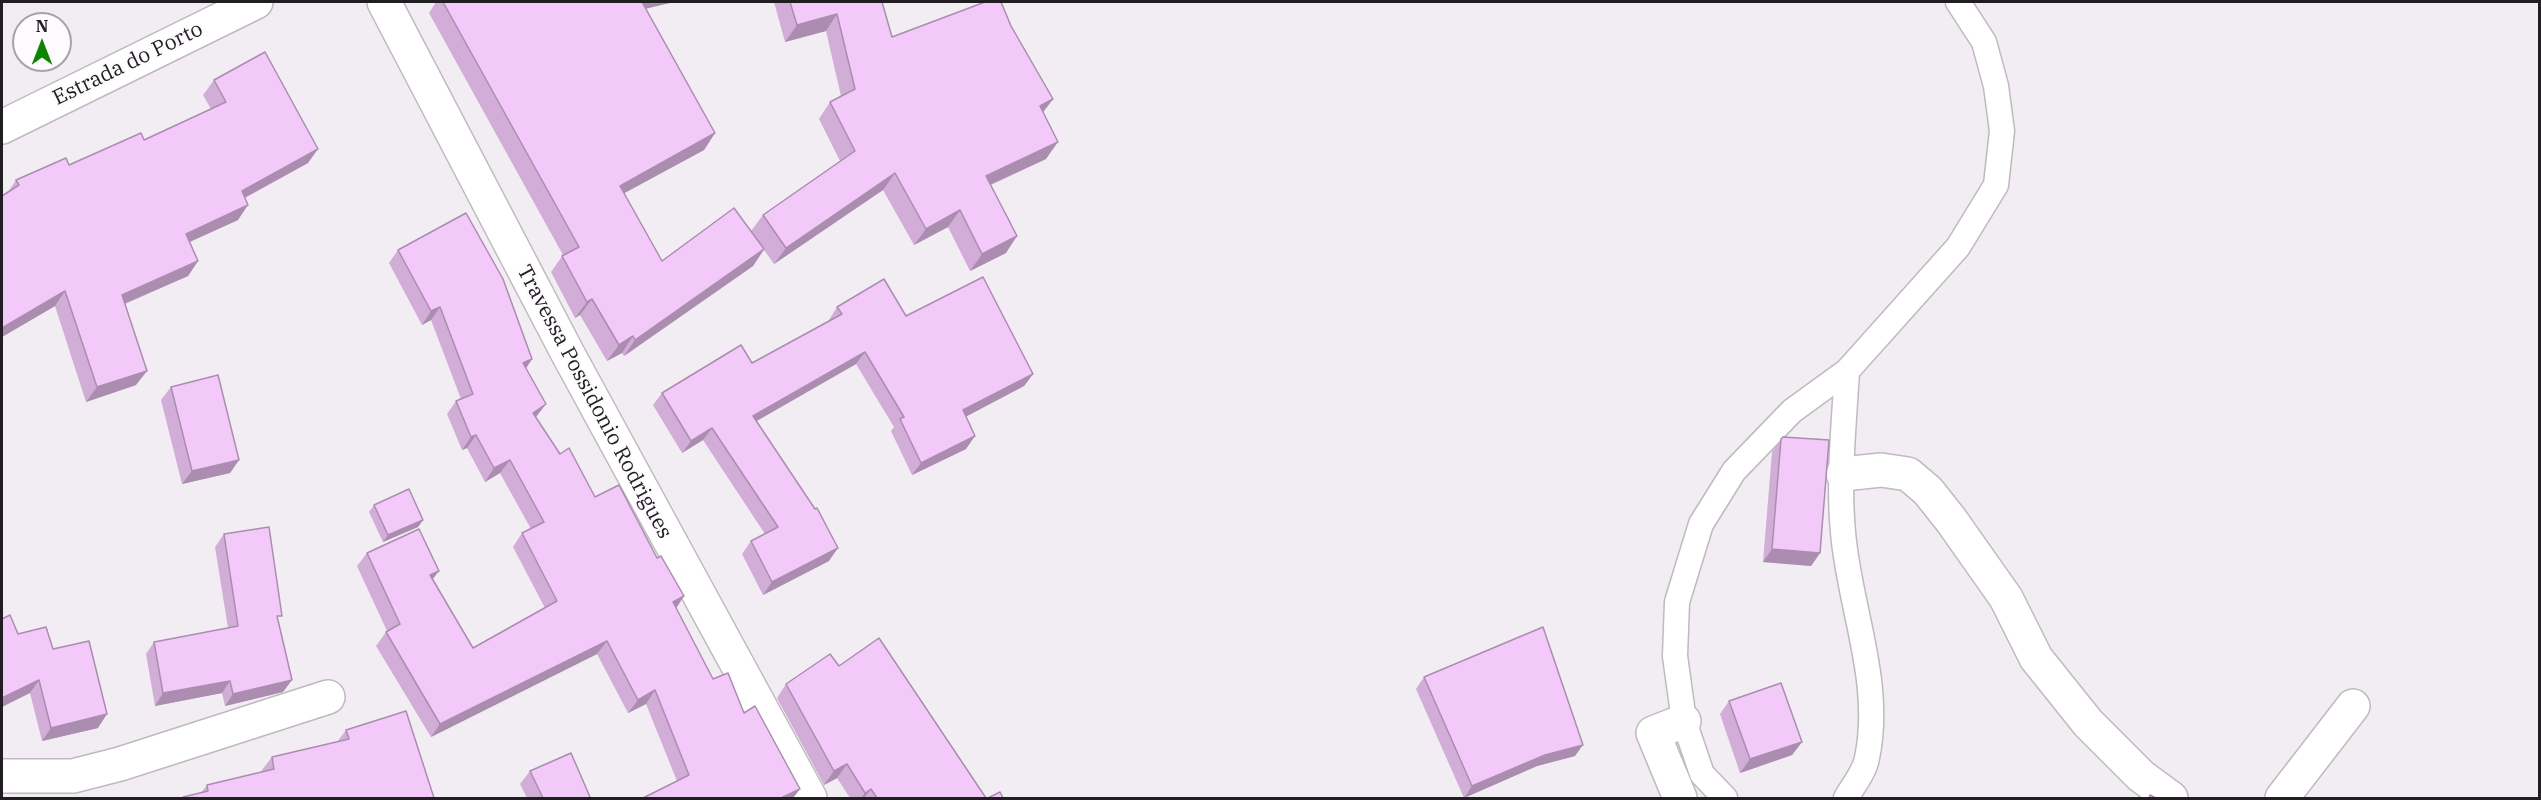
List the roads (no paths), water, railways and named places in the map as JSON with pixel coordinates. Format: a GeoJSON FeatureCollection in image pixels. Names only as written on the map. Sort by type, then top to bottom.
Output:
{"type":"FeatureCollection","features":[{"type":"Feature","properties":{"kind":"street","name":"Estrada do Porto"},"geometry":{"type":"LineString","coordinates":[[2,127],[256,2]]}},
{"type":"Feature","properties":{"kind":"street","name":"Travessa Possidonio Rodrigues"},"geometry":{"type":"LineString","coordinates":[[384,2],[568,354],[810,798]]}},
{"type":"Feature","properties":{"kind":"street"},"geometry":{"type":"LineString","coordinates":[[1843,474],[1881,470],[1908,474],[1928,491],[2006,598],[2036,658],[2043,667],[2088,723],[2141,776],[2171,798]]}},
{"type":"Feature","properties":{"kind":"street"},"geometry":{"type":"LineString","coordinates":[[2,776],[73,776],[120,764],[328,697]]}},
{"type":"Feature","properties":{"kind":"street"},"geometry":{"type":"LineString","coordinates":[[2282,798],[2353,706]]}},
{"type":"Feature","properties":{"kind":"street"},"geometry":{"type":"LineString","coordinates":[[1680,798],[1653,733],[1684,721]]}},
{"type":"Feature","properties":{"kind":"lane"},"geometry":{"type":"LineString","coordinates":[[1725,798],[1702,774],[1684,721],[1675,656],[1677,602],[1701,524],[1734,471],[1792,411],[1847,371],[1958,248],[1996,185],[2002,132],[1996,86],[1984,42],[1958,2]]}},
{"type":"Feature","properties":{"kind":"lane"},"geometry":{"type":"LineString","coordinates":[[1846,798],[1867,760],[1872,718],[1870,675],[1850,587],[1844,541],[1843,474],[1847,371]]}}]}
